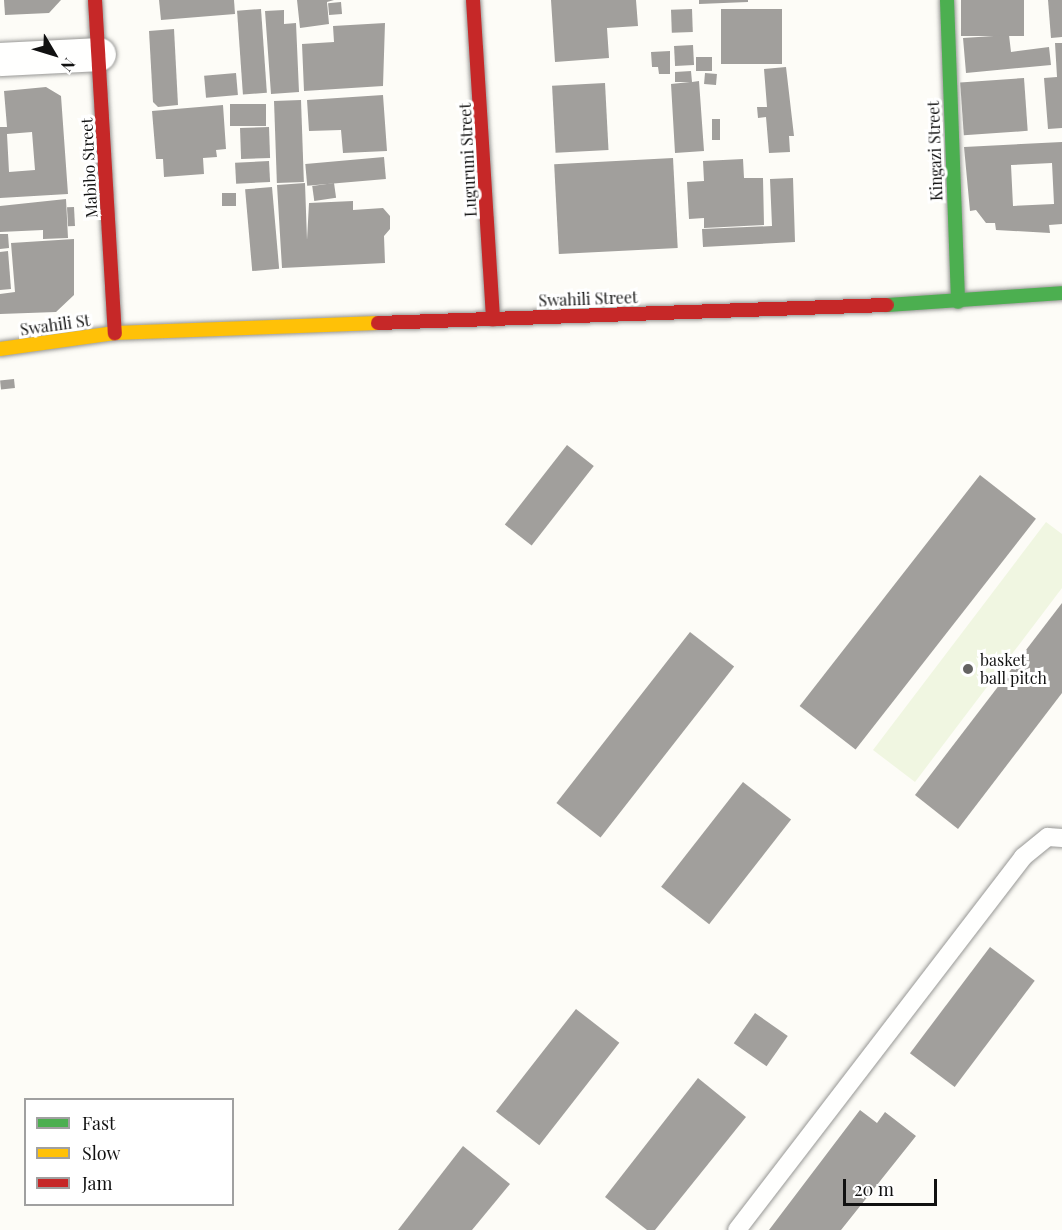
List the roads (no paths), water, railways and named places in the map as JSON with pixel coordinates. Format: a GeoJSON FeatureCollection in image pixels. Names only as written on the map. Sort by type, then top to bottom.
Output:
{"type":"FeatureCollection","features":[{"type":"Feature","properties":{"kind":"street","name":"Mabibo Street"},"geometry":{"type":"LineString","coordinates":[[95,0],[114,333]]}},
{"type":"Feature","properties":{"kind":"street","name":"Luguruni Street"},"geometry":{"type":"LineString","coordinates":[[472,0],[493,319]]}},
{"type":"Feature","properties":{"kind":"street","name":"Kingazi Street"},"geometry":{"type":"LineString","coordinates":[[947,0],[958,302]]}},
{"type":"Feature","properties":{"kind":"street"},"geometry":{"type":"LineString","coordinates":[[0,59],[99,54]]}},
{"type":"Feature","properties":{"kind":"street","name":"Swahili Street"},"geometry":{"type":"LineString","coordinates":[[114,333],[958,302],[1062,293]]}},
{"type":"Feature","properties":{"kind":"street","name":"Swahili St"},"geometry":{"type":"LineString","coordinates":[[0,349],[114,333]]}},
{"type":"Feature","properties":{"kind":"lane"},"geometry":{"type":"LineString","coordinates":[[738,1230],[1023,857],[1048,837],[1062,838]]}},
{"type":"Feature","properties":{"kind":"place","name":"basket ball pitch"},"geometry":{"type":"Point","coordinates":[968,669]}}]}
